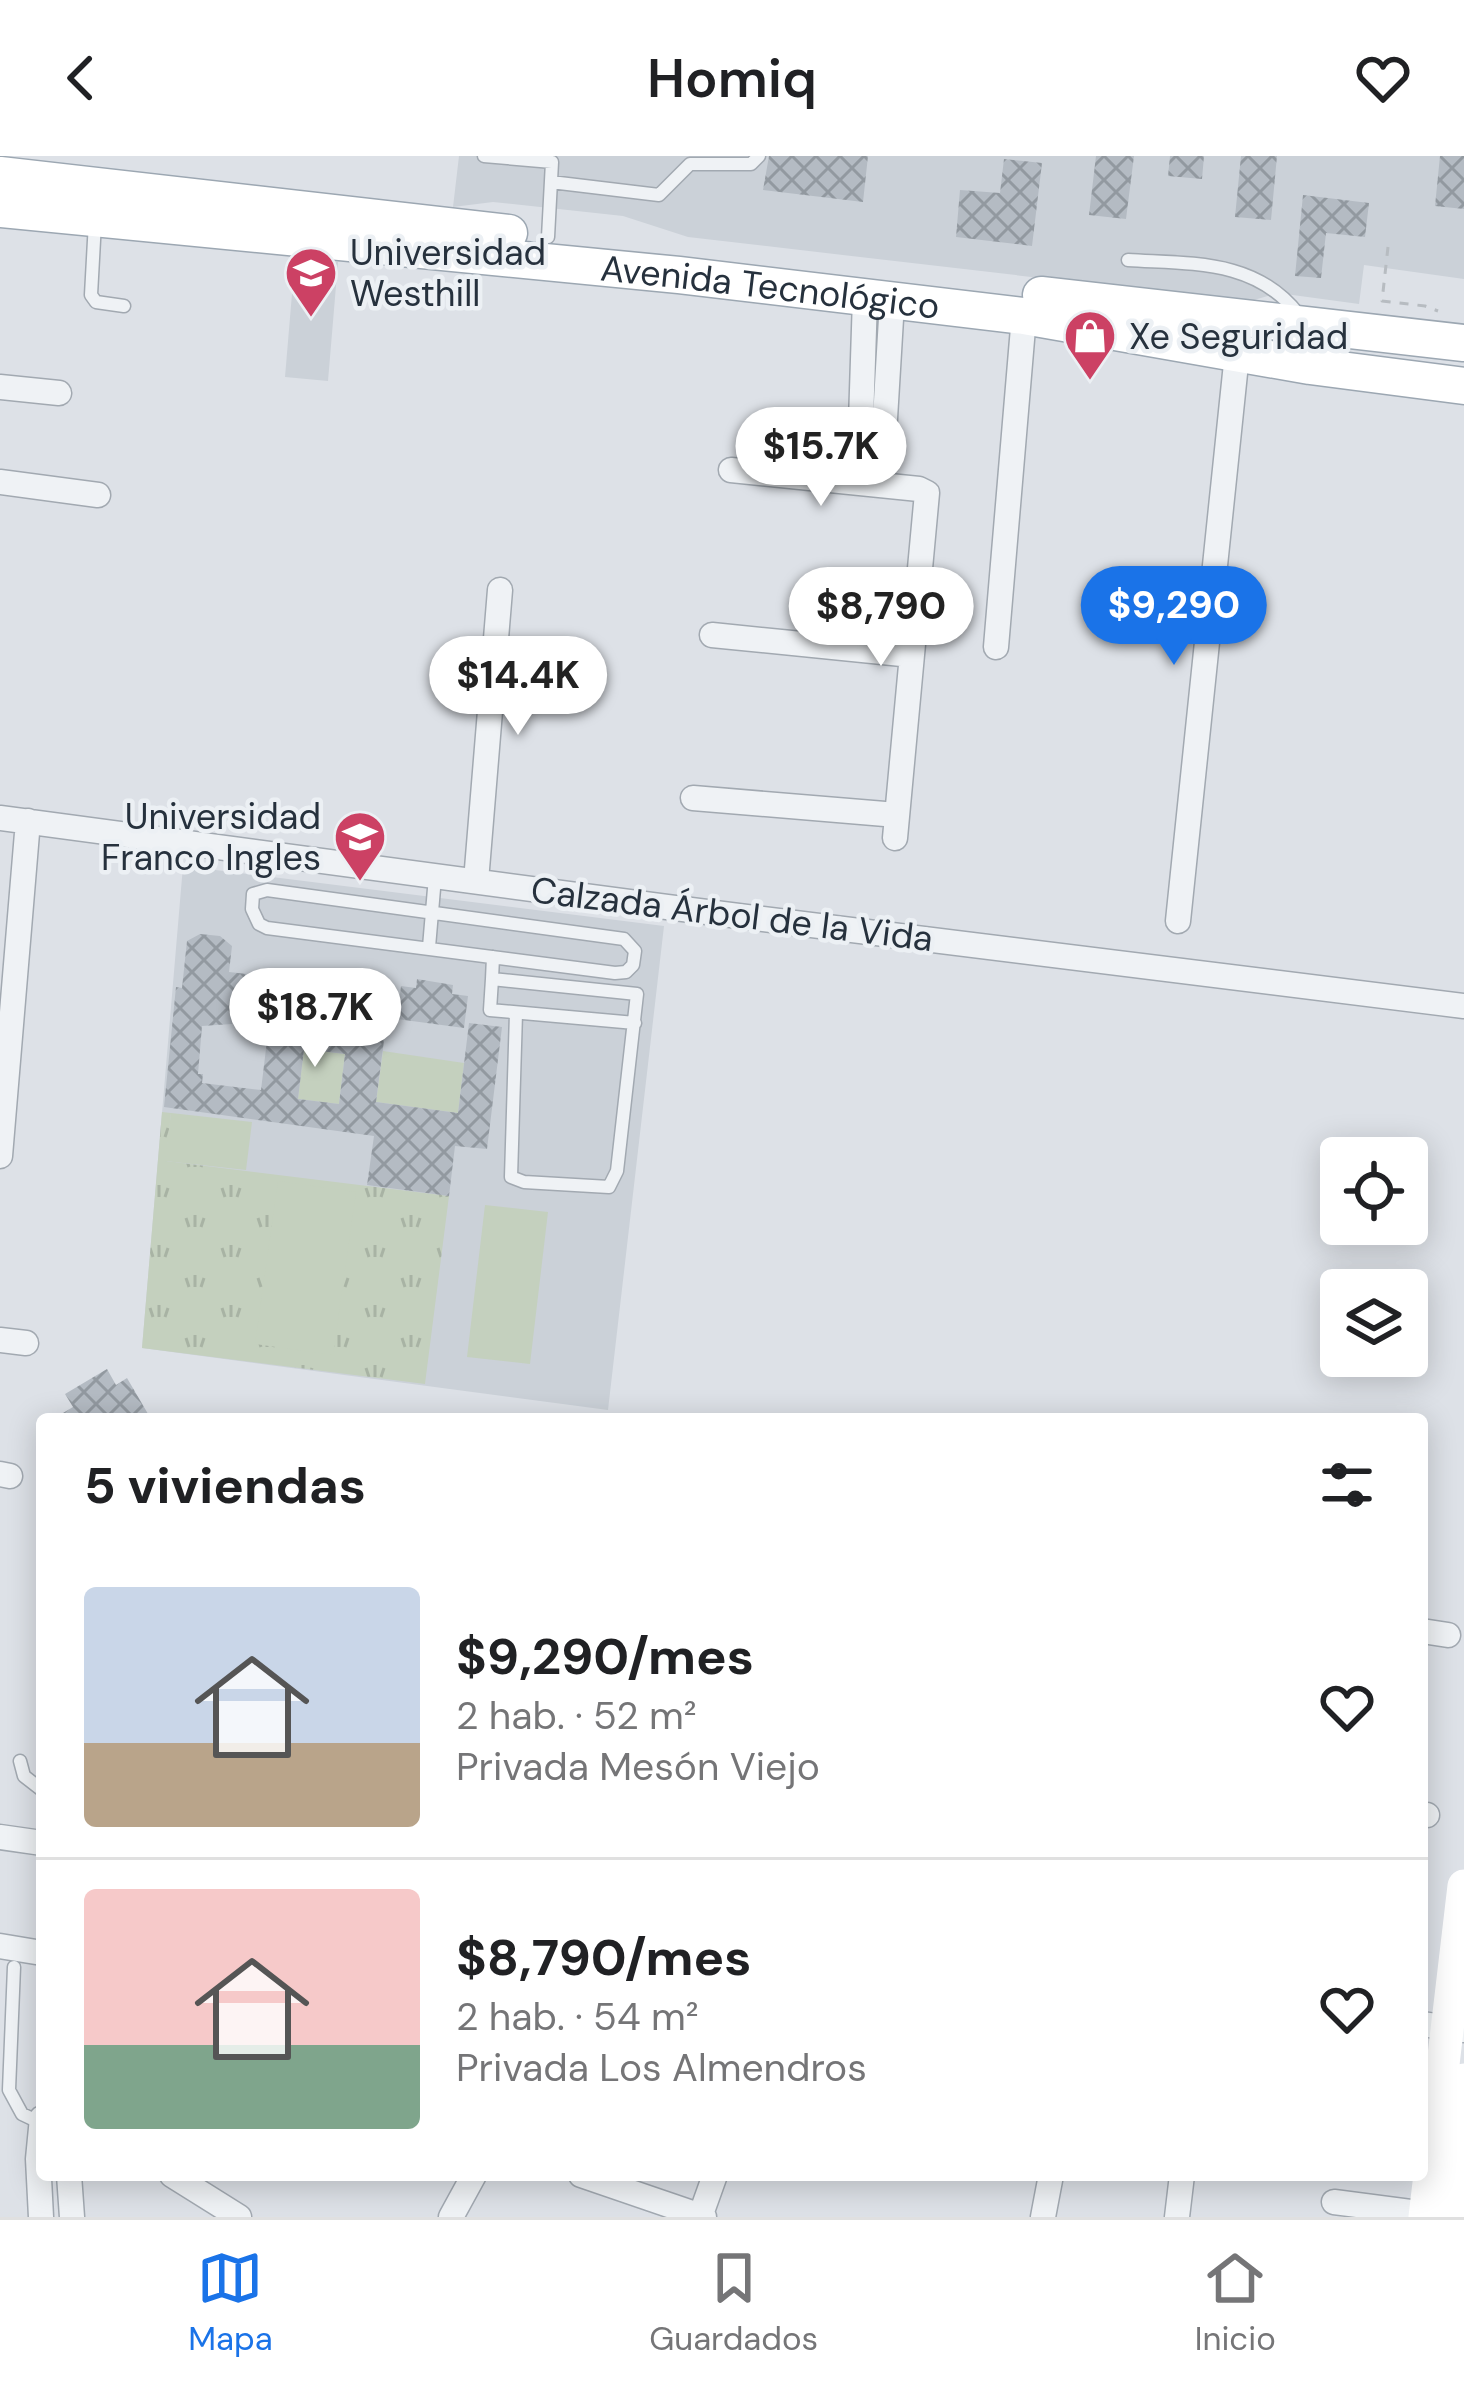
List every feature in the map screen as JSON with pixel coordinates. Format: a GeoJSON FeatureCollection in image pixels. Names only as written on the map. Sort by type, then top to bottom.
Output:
{"type":"FeatureCollection","features":[{"type":"Feature","properties":{"kind":"main road","name":"Avenida Tecnológico"},"geometry":{"type":"LineString","coordinates":[[0,175],[1386,334],[1454,328]]}},
{"type":"Feature","properties":{"kind":"main road","name":"Avenida Tecnológico"},"geometry":{"type":"LineString","coordinates":[[0,209],[544,261],[878,313],[1024,316],[1238,354],[1464,386]]}},
{"type":"Feature","properties":{"kind":"main road"},"geometry":{"type":"LineString","coordinates":[[1383,376],[1394,361],[1386,334]]}},
{"type":"Feature","properties":{"kind":"street"},"geometry":{"type":"LineString","coordinates":[[870,484],[878,313]]}},
{"type":"Feature","properties":{"kind":"street"},"geometry":{"type":"LineString","coordinates":[[996,647],[1024,316]]}},
{"type":"Feature","properties":{"kind":"street"},"geometry":{"type":"LineString","coordinates":[[1178,921],[1238,354]]}},
{"type":"Feature","properties":{"kind":"street"},"geometry":{"type":"LineString","coordinates":[[0,387],[59,393]]}},
{"type":"Feature","properties":{"kind":"street"},"geometry":{"type":"LineString","coordinates":[[693,798],[896,827],[927,496],[924,490],[731,470]]}},
{"type":"Feature","properties":{"kind":"street"},"geometry":{"type":"LineString","coordinates":[[0,482],[98,495]]}},
{"type":"Feature","properties":{"kind":"street"},"geometry":{"type":"LineString","coordinates":[[476,881],[500,590]]}},
{"type":"Feature","properties":{"kind":"street"},"geometry":{"type":"LineString","coordinates":[[712,634],[912,655]]}},
{"type":"Feature","properties":{"kind":"street","name":"Calzada Árbol de la Vida"},"geometry":{"type":"LineString","coordinates":[[0,818],[1464,1006]]}},
{"type":"Feature","properties":{"kind":"street"},"geometry":{"type":"LineString","coordinates":[[0,1156],[28,821]]}},
{"type":"Feature","properties":{"kind":"street"},"geometry":{"type":"LineString","coordinates":[[1428,1632],[1448,1636]]}},
{"type":"Feature","properties":{"kind":"street"},"geometry":{"type":"LineString","coordinates":[[0,1838],[36,1842]]}},
{"type":"Feature","properties":{"kind":"street"},"geometry":{"type":"LineString","coordinates":[[1438,2216],[1445,2027],[1464,1886]]}},
{"type":"Feature","properties":{"kind":"street"},"geometry":{"type":"LineString","coordinates":[[1438,2216],[1464,2080]]}},
{"type":"Feature","properties":{"kind":"street"},"geometry":{"type":"LineString","coordinates":[[39,2181],[41,2217]]}},
{"type":"Feature","properties":{"kind":"street"},"geometry":{"type":"LineString","coordinates":[[69,2181],[72,2217]]}},
{"type":"Feature","properties":{"kind":"street"},"geometry":{"type":"LineString","coordinates":[[182,2181],[239,2217]]}},
{"type":"Feature","properties":{"kind":"street"},"geometry":{"type":"LineString","coordinates":[[451,2217],[471,2181]]}},
{"type":"Feature","properties":{"kind":"street"},"geometry":{"type":"LineString","coordinates":[[598,2181],[702,2217],[713,2181]]}},
{"type":"Feature","properties":{"kind":"street"},"geometry":{"type":"LineString","coordinates":[[1043,2217],[1050,2181]]}},
{"type":"Feature","properties":{"kind":"street"},"geometry":{"type":"LineString","coordinates":[[1178,2217],[1181,2181]]}},
{"type":"Feature","properties":{"kind":"street"},"geometry":{"type":"LineString","coordinates":[[1334,2209],[1438,2216]]}},
{"type":"Feature","properties":{"kind":"lane"},"geometry":{"type":"LineString","coordinates":[[484,156],[552,159],[548,237]]}},
{"type":"Feature","properties":{"kind":"lane"},"geometry":{"type":"LineString","coordinates":[[551,182],[659,195],[690,160],[751,164],[759,156]]}},
{"type":"Feature","properties":{"kind":"lane"},"geometry":{"type":"LineString","coordinates":[[95,220],[91,295],[95,302],[124,306]]}},
{"type":"Feature","properties":{"kind":"lane"},"geometry":{"type":"LineString","coordinates":[[1128,260],[1251,274],[1271,286],[1307,325]]}},
{"type":"Feature","properties":{"kind":"lane"},"geometry":{"type":"LineString","coordinates":[[429,947],[435,875]]}},
{"type":"Feature","properties":{"kind":"lane"},"geometry":{"type":"LineString","coordinates":[[267,890],[432,912],[624,939],[635,951],[630,969],[615,973],[266,928],[254,917],[252,901],[254,892],[267,890]]}},
{"type":"Feature","properties":{"kind":"lane"},"geometry":{"type":"LineString","coordinates":[[493,957],[489,1009],[635,1023]]}},
{"type":"Feature","properties":{"kind":"lane"},"geometry":{"type":"LineString","coordinates":[[492,979],[632,992],[638,997],[613,1184],[581,1187],[511,1177],[516,1012]]}},
{"type":"Feature","properties":{"kind":"lane"},"geometry":{"type":"LineString","coordinates":[[20,1761],[24,1777],[36,1786]]}},
{"type":"Feature","properties":{"kind":"lane"},"geometry":{"type":"LineString","coordinates":[[17,1958],[9,2090],[22,2114],[36,2119]]}},
{"type":"Feature","properties":{"kind":"path"},"geometry":{"type":"LineString","coordinates":[[1388,247],[1382,301],[1426,306],[1454,328]]}},
{"type":"Feature","properties":{"kind":"shaded area"},"geometry":{"type":"Polygon","coordinates":[[[459,156],[1464,156],[1464,279],[1364,265],[1359,304],[1278,293],[1247,302],[688,237],[623,216],[493,202],[453,207],[459,156]]]}},
{"type":"Feature","properties":{"kind":"shaded area","name":"Universidad Westhill"},"geometry":{"type":"Polygon","coordinates":[[[295,258],[338,262],[328,381],[285,377],[295,258]]]}},
{"type":"Feature","properties":{"kind":"shaded area"},"geometry":{"type":"Polygon","coordinates":[[[183,866],[664,926],[608,1410],[142,1348],[183,866]]]}},
{"type":"Feature","properties":{"kind":"green space"},"geometry":{"type":"Polygon","coordinates":[[[304,1049],[345,1054],[339,1104],[298,1099],[304,1049]]]}},
{"type":"Feature","properties":{"kind":"green space"},"geometry":{"type":"Polygon","coordinates":[[[383,1051],[464,1063],[458,1113],[376,1102],[383,1051]]]}},
{"type":"Feature","properties":{"kind":"green space"},"geometry":{"type":"Polygon","coordinates":[[[162,1112],[171,1113],[166,1161],[449,1196],[425,1384],[142,1348],[162,1112]]]}},
{"type":"Feature","properties":{"kind":"green space"},"geometry":{"type":"Polygon","coordinates":[[[171,1113],[252,1122],[246,1170],[165,1161],[171,1113]]]}},
{"type":"Feature","properties":{"kind":"green space"},"geometry":{"type":"Polygon","coordinates":[[[278,1181],[356,1192],[333,1355],[255,1344],[278,1181]]]}},
{"type":"Feature","properties":{"kind":"green space"},"geometry":{"type":"Polygon","coordinates":[[[485,1205],[548,1212],[530,1364],[467,1357],[485,1205]]]}},
{"type":"Feature","properties":{"kind":"building"},"geometry":{"type":"Polygon","coordinates":[[[769,156],[868,156],[863,202],[763,190],[769,156]]]}},
{"type":"Feature","properties":{"kind":"building"},"geometry":{"type":"Polygon","coordinates":[[[1096,156],[1134,156],[1126,219],[1089,215],[1096,156]]]}},
{"type":"Feature","properties":{"kind":"building"},"geometry":{"type":"Polygon","coordinates":[[[1170,156],[1204,156],[1202,179],[1168,176],[1170,156]]]}},
{"type":"Feature","properties":{"kind":"building"},"geometry":{"type":"Polygon","coordinates":[[[1241,156],[1277,156],[1271,220],[1235,217],[1241,156]]]}},
{"type":"Feature","properties":{"kind":"building"},"geometry":{"type":"Polygon","coordinates":[[[1440,156],[1464,156],[1464,209],[1435,206],[1440,156]]]}},
{"type":"Feature","properties":{"kind":"building"},"geometry":{"type":"Polygon","coordinates":[[[1004,159],[1042,163],[1032,246],[956,237],[960,190],[1000,193],[1004,159]]]}},
{"type":"Feature","properties":{"kind":"building"},"geometry":{"type":"Polygon","coordinates":[[[1303,195],[1369,203],[1365,237],[1326,233],[1321,278],[1295,276],[1303,195]]]}},
{"type":"Feature","properties":{"kind":"building"},"geometry":{"type":"Polygon","coordinates":[[[200,934],[220,936],[232,946],[229,972],[275,977],[273,997],[388,1010],[376,1102],[458,1113],[469,1023],[502,1027],[487,1149],[455,1146],[449,1196],[367,1185],[374,1136],[164,1107],[176,987],[182,988],[187,941],[200,934]],[[232,1020],[232,1024],[202,1026],[198,1074],[203,1074],[202,1083],[261,1090],[269,1024],[232,1020]],[[304,1049],[298,1099],[339,1104],[345,1054],[304,1049]]]}},
{"type":"Feature","properties":{"kind":"building"},"geometry":{"type":"Polygon","coordinates":[[[417,979],[453,985],[452,994],[468,996],[464,1028],[397,1019],[401,986],[416,988],[417,979]]]}},
{"type":"Feature","properties":{"kind":"building"},"geometry":{"type":"Polygon","coordinates":[[[107,1369],[116,1385],[127,1378],[147,1413],[63,1413],[73,1407],[65,1394],[107,1369]]]}},
{"type":"Feature","properties":{"kind":"place","name":"Universidad Westhill"},"geometry":{"type":"Point","coordinates":[311,319]}},
{"type":"Feature","properties":{"kind":"place","name":"Xe Seguridad"},"geometry":{"type":"Point","coordinates":[1090,382]}},
{"type":"Feature","properties":{"kind":"place","name":"Universidad Franco Ingles"},"geometry":{"type":"Point","coordinates":[360,883]}}]}
